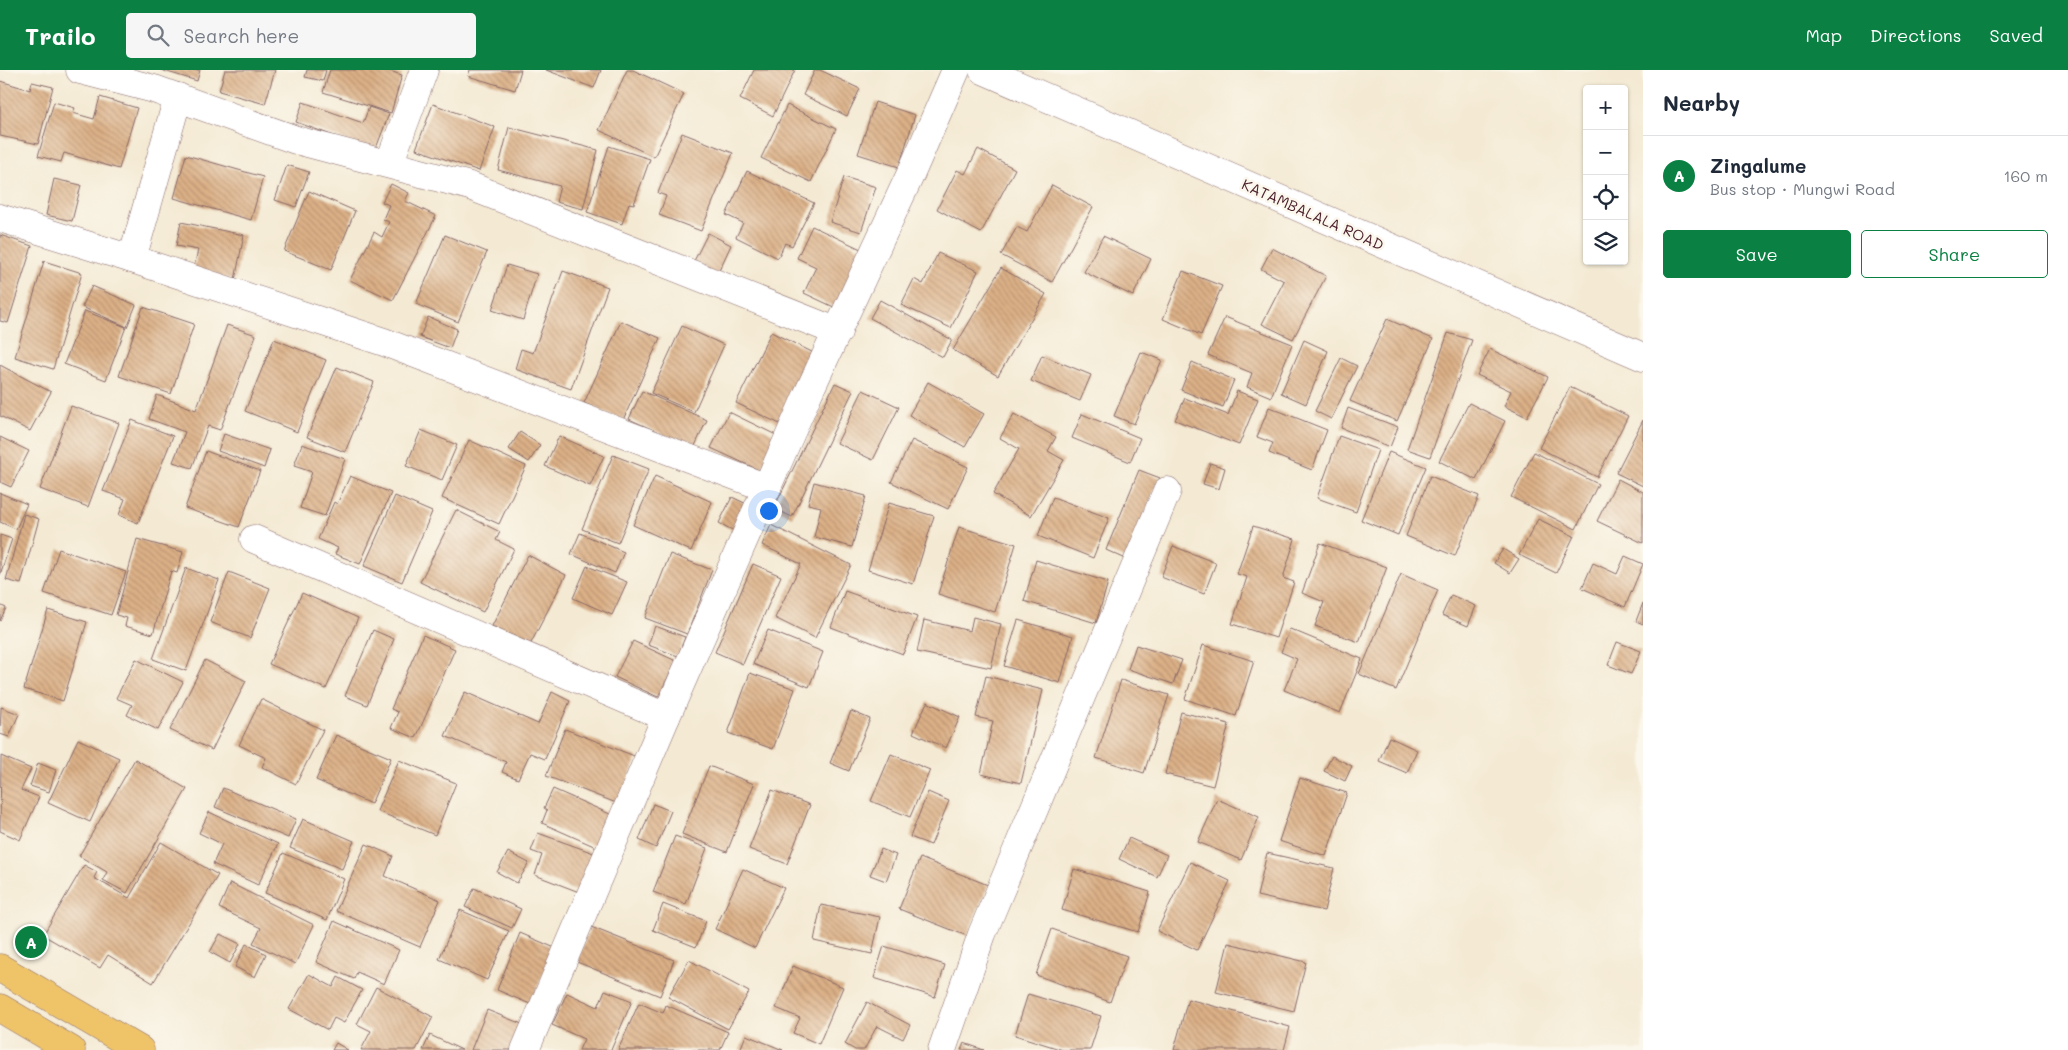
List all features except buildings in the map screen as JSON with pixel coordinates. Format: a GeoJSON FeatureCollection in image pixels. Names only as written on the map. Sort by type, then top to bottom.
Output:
{"type":"FeatureCollection","features":[{"type":"Feature","properties":{"kind":"main road"},"geometry":{"type":"LineString","coordinates":[[0,968],[140,1050]]}},
{"type":"Feature","properties":{"kind":"main road"},"geometry":{"type":"LineString","coordinates":[[0,1008],[71,1050]]}},
{"type":"Feature","properties":{"kind":"street"},"geometry":{"type":"LineString","coordinates":[[80,70],[154,89],[296,140],[470,186],[838,332]]}},
{"type":"Feature","properties":{"kind":"street"},"geometry":{"type":"LineString","coordinates":[[389,164],[424,70]]}},
{"type":"Feature","properties":{"kind":"street"},"geometry":{"type":"LineString","coordinates":[[525,1050],[666,718],[806,396],[838,332],[956,70]]}},
{"type":"Feature","properties":{"kind":"street","name":"KATAMBALALA ROAD"},"geometry":{"type":"LineString","coordinates":[[983,70],[1643,357]]}},
{"type":"Feature","properties":{"kind":"street"},"geometry":{"type":"LineString","coordinates":[[132,259],[178,97]]}},
{"type":"Feature","properties":{"kind":"street"},"geometry":{"type":"LineString","coordinates":[[0,218],[132,259],[384,342],[767,488]]}},
{"type":"Feature","properties":{"kind":"street"},"geometry":{"type":"LineString","coordinates":[[942,1050],[982,934],[1167,491]]}},
{"type":"Feature","properties":{"kind":"street"},"geometry":{"type":"LineString","coordinates":[[254,540],[666,718]]}},
{"type":"Feature","properties":{"kind":"place","name":"Zingalume"},"geometry":{"type":"Point","coordinates":[31,942]}}]}
